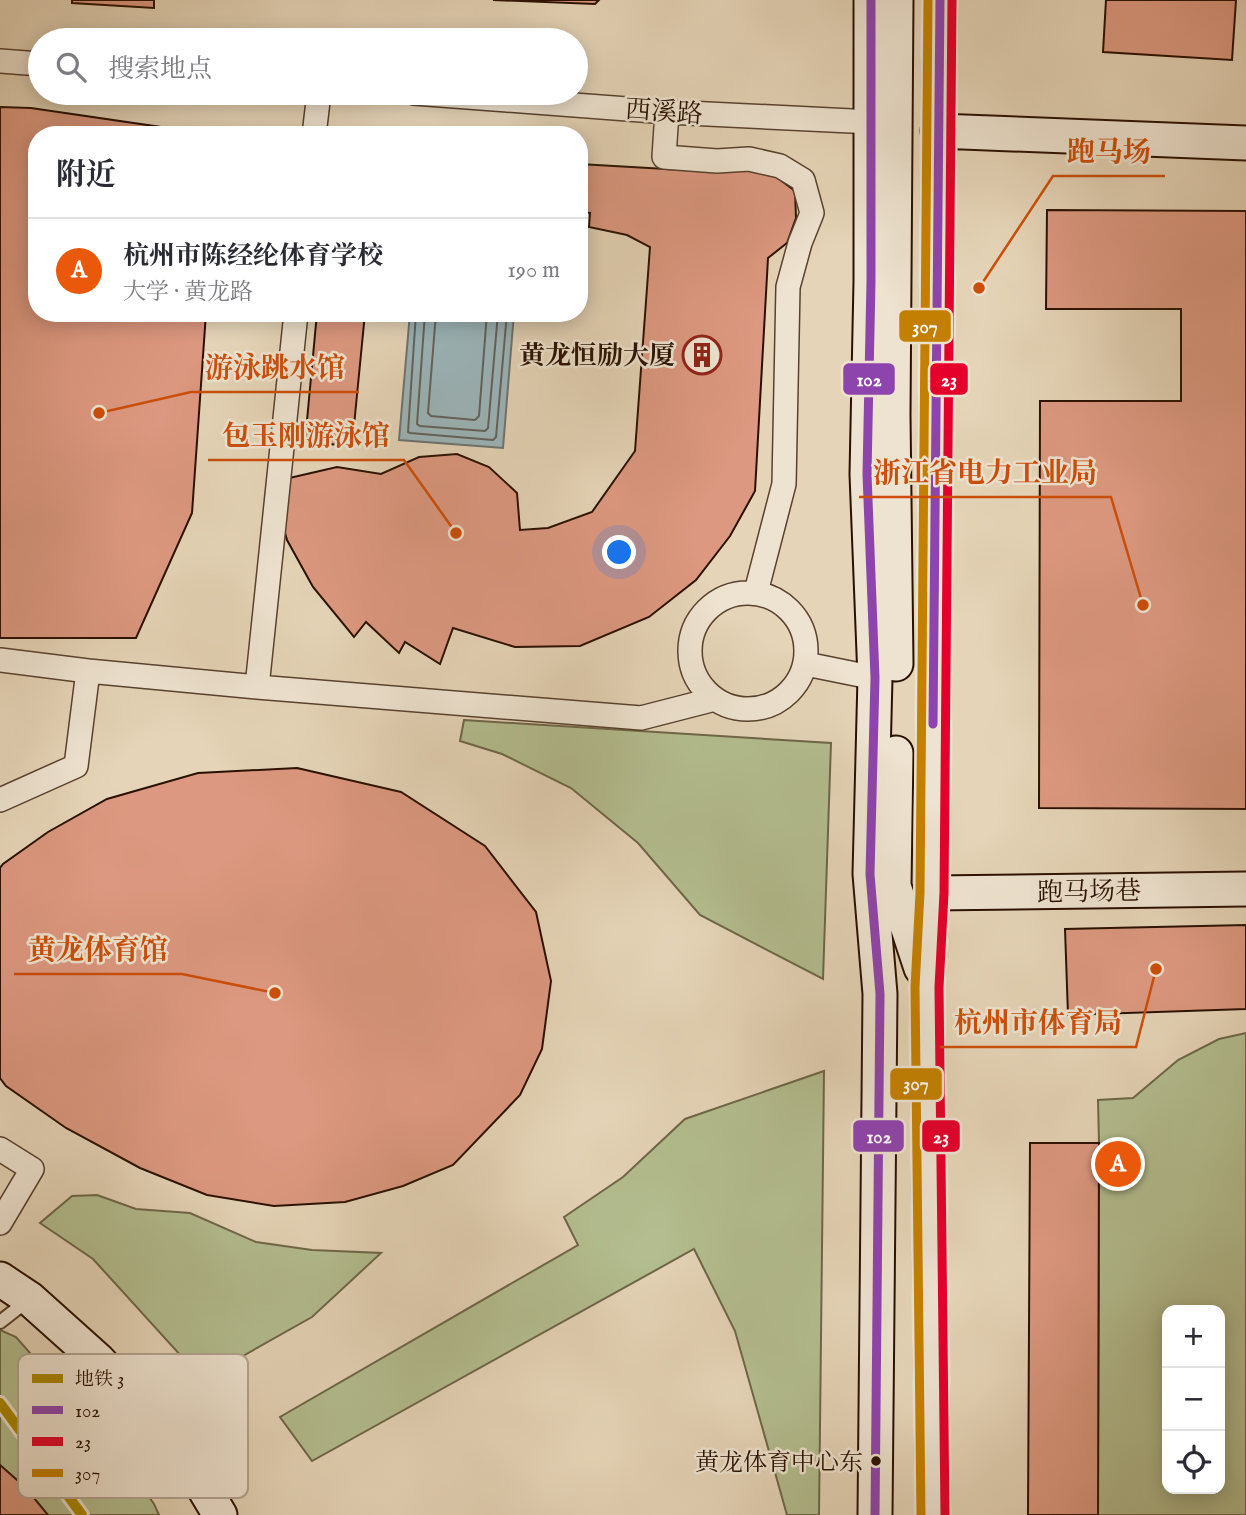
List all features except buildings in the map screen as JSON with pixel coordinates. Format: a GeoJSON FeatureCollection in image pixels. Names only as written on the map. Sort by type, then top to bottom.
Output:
{"type":"FeatureCollection","features":[{"type":"Feature","properties":{"kind":"main road"},"geometry":{"type":"LineString","coordinates":[[871,0],[867,474],[875,678],[870,874],[880,994],[876,1515]]}},
{"type":"Feature","properties":{"kind":"main road"},"geometry":{"type":"LineString","coordinates":[[896,0],[894,886],[927,987]]}},
{"type":"Feature","properties":{"kind":"main road"},"geometry":{"type":"LineString","coordinates":[[933,1515],[927,987],[932,893],[940,0]]}},
{"type":"Feature","properties":{"kind":"main road"},"geometry":{"type":"LineString","coordinates":[[938,131],[1246,143]]}},
{"type":"Feature","properties":{"kind":"main road","name":"跑马场巷"},"geometry":{"type":"LineString","coordinates":[[932,893],[1246,889]]}},
{"type":"Feature","properties":{"kind":"main road"},"geometry":{"type":"LineString","coordinates":[[0,1279],[30,1298],[91,1354]]}},
{"type":"Feature","properties":{"kind":"main road"},"geometry":{"type":"LineString","coordinates":[[210,1498],[220,1515]]}},
{"type":"Feature","properties":{"kind":"street"},"geometry":{"type":"LineString","coordinates":[[0,61],[28,63]]}},
{"type":"Feature","properties":{"kind":"street"},"geometry":{"type":"LineString","coordinates":[[315,126],[318,105]]}},
{"type":"Feature","properties":{"kind":"street","name":"西溪路"},"geometry":{"type":"LineString","coordinates":[[574,105],[872,122]]}},
{"type":"Feature","properties":{"kind":"street"},"geometry":{"type":"LineString","coordinates":[[667,112],[664,157],[717,162],[748,159],[780,166],[803,180],[812,214],[800,243],[788,287],[784,484],[756,592]]}},
{"type":"Feature","properties":{"kind":"street"},"geometry":{"type":"LineString","coordinates":[[257,687],[295,322]]}},
{"type":"Feature","properties":{"kind":"street"},"geometry":{"type":"LineString","coordinates":[[756,592],[775,598],[791,610],[802,626],[807,645],[806,664],[799,682],[786,696],[769,706],[751,709],[732,707],[715,699],[701,685],[692,668],[690,650],[693,631],[703,614],[718,601],[736,593],[756,592]]}},
{"type":"Feature","properties":{"kind":"street"},"geometry":{"type":"LineString","coordinates":[[0,660],[257,687],[641,718],[715,699]]}},
{"type":"Feature","properties":{"kind":"street"},"geometry":{"type":"LineString","coordinates":[[806,664],[875,678]]}},
{"type":"Feature","properties":{"kind":"street"},"geometry":{"type":"LineString","coordinates":[[0,800],[76,766],[88,671]]}},
{"type":"Feature","properties":{"kind":"street"},"geometry":{"type":"LineString","coordinates":[[0,1149],[32,1169],[0,1223]]}},
{"type":"Feature","properties":{"kind":"lane"},"geometry":{"type":"LineString","coordinates":[[0,1322],[30,1298]]}},
{"type":"Feature","properties":{"kind":"green space"},"geometry":{"type":"Polygon","coordinates":[[[464,720],[831,743],[823,979],[700,915],[638,843],[571,788],[502,754],[460,741],[464,720]]]}},
{"type":"Feature","properties":{"kind":"green space"},"geometry":{"type":"Polygon","coordinates":[[[1246,1033],[1246,1515],[1098,1515],[1098,1100],[1133,1098],[1178,1060],[1219,1039],[1246,1033]]]}},
{"type":"Feature","properties":{"kind":"green space"},"geometry":{"type":"Polygon","coordinates":[[[824,1071],[819,1515],[787,1515],[735,1331],[694,1249],[312,1461],[280,1417],[578,1245],[564,1217],[623,1177],[685,1119],[824,1071]]]}},
{"type":"Feature","properties":{"kind":"green space"},"geometry":{"type":"Polygon","coordinates":[[[97,1195],[136,1209],[190,1213],[256,1242],[312,1250],[381,1253],[312,1317],[246,1354],[179,1354],[93,1259],[40,1223],[72,1196],[97,1195]]]}},
{"type":"Feature","properties":{"kind":"green space"},"geometry":{"type":"Polygon","coordinates":[[[0,1330],[16,1337],[31,1354],[18,1354],[18,1498],[150,1498],[159,1515],[0,1515],[0,1330]]]}},
{"type":"Feature","properties":{"kind":"water"},"geometry":{"type":"Polygon","coordinates":[[[409,322],[513,322],[503,448],[399,440],[409,322]]]}},
{"type":"Feature","properties":{"kind":"metro line","name":"3"},"geometry":{"type":"LineString","coordinates":[[0,1403],[18,1428]]}},
{"type":"Feature","properties":{"kind":"metro line","name":"3"},"geometry":{"type":"LineString","coordinates":[[70,1498],[82,1515]]}},
{"type":"Feature","properties":{"kind":"transit line","name":"102"},"geometry":{"type":"LineString","coordinates":[[871,0],[871,281],[867,474],[875,678],[870,874],[880,994],[875,1515]]}},
{"type":"Feature","properties":{"kind":"transit line","name":"307"},"geometry":{"type":"LineString","coordinates":[[921,1515],[915,987],[920,893],[928,0]]}},
{"type":"Feature","properties":{"kind":"transit line","name":"102"},"geometry":{"type":"LineString","coordinates":[[933,724],[940,0]]}},
{"type":"Feature","properties":{"kind":"transit line","name":"23"},"geometry":{"type":"LineString","coordinates":[[945,1515],[939,987],[944,893],[952,0]]}},
{"type":"Feature","properties":{"kind":"place","name":"跑马场"},"geometry":{"type":"Point","coordinates":[979,288]}},
{"type":"Feature","properties":{"kind":"place","name":"黄龙恒励大厦"},"geometry":{"type":"Point","coordinates":[702,355]}},
{"type":"Feature","properties":{"kind":"place","name":"游泳跳水馆"},"geometry":{"type":"Point","coordinates":[99,413]}},
{"type":"Feature","properties":{"kind":"place","name":"包玉刚游泳馆"},"geometry":{"type":"Point","coordinates":[456,533]}},
{"type":"Feature","properties":{"kind":"place","name":"浙江省电力工业局"},"geometry":{"type":"Point","coordinates":[1143,605]}},
{"type":"Feature","properties":{"kind":"place","name":"杭州市体育局"},"geometry":{"type":"Point","coordinates":[1156,969]}},
{"type":"Feature","properties":{"kind":"place","name":"黄龙体育馆"},"geometry":{"type":"Point","coordinates":[275,993]}},
{"type":"Feature","properties":{"kind":"place","name":"杭州市陈经纶体育学校"},"geometry":{"type":"Point","coordinates":[1118,1164]}},
{"type":"Feature","properties":{"kind":"place","name":"黄龙体育中心东"},"geometry":{"type":"Point","coordinates":[876,1461]}}]}
